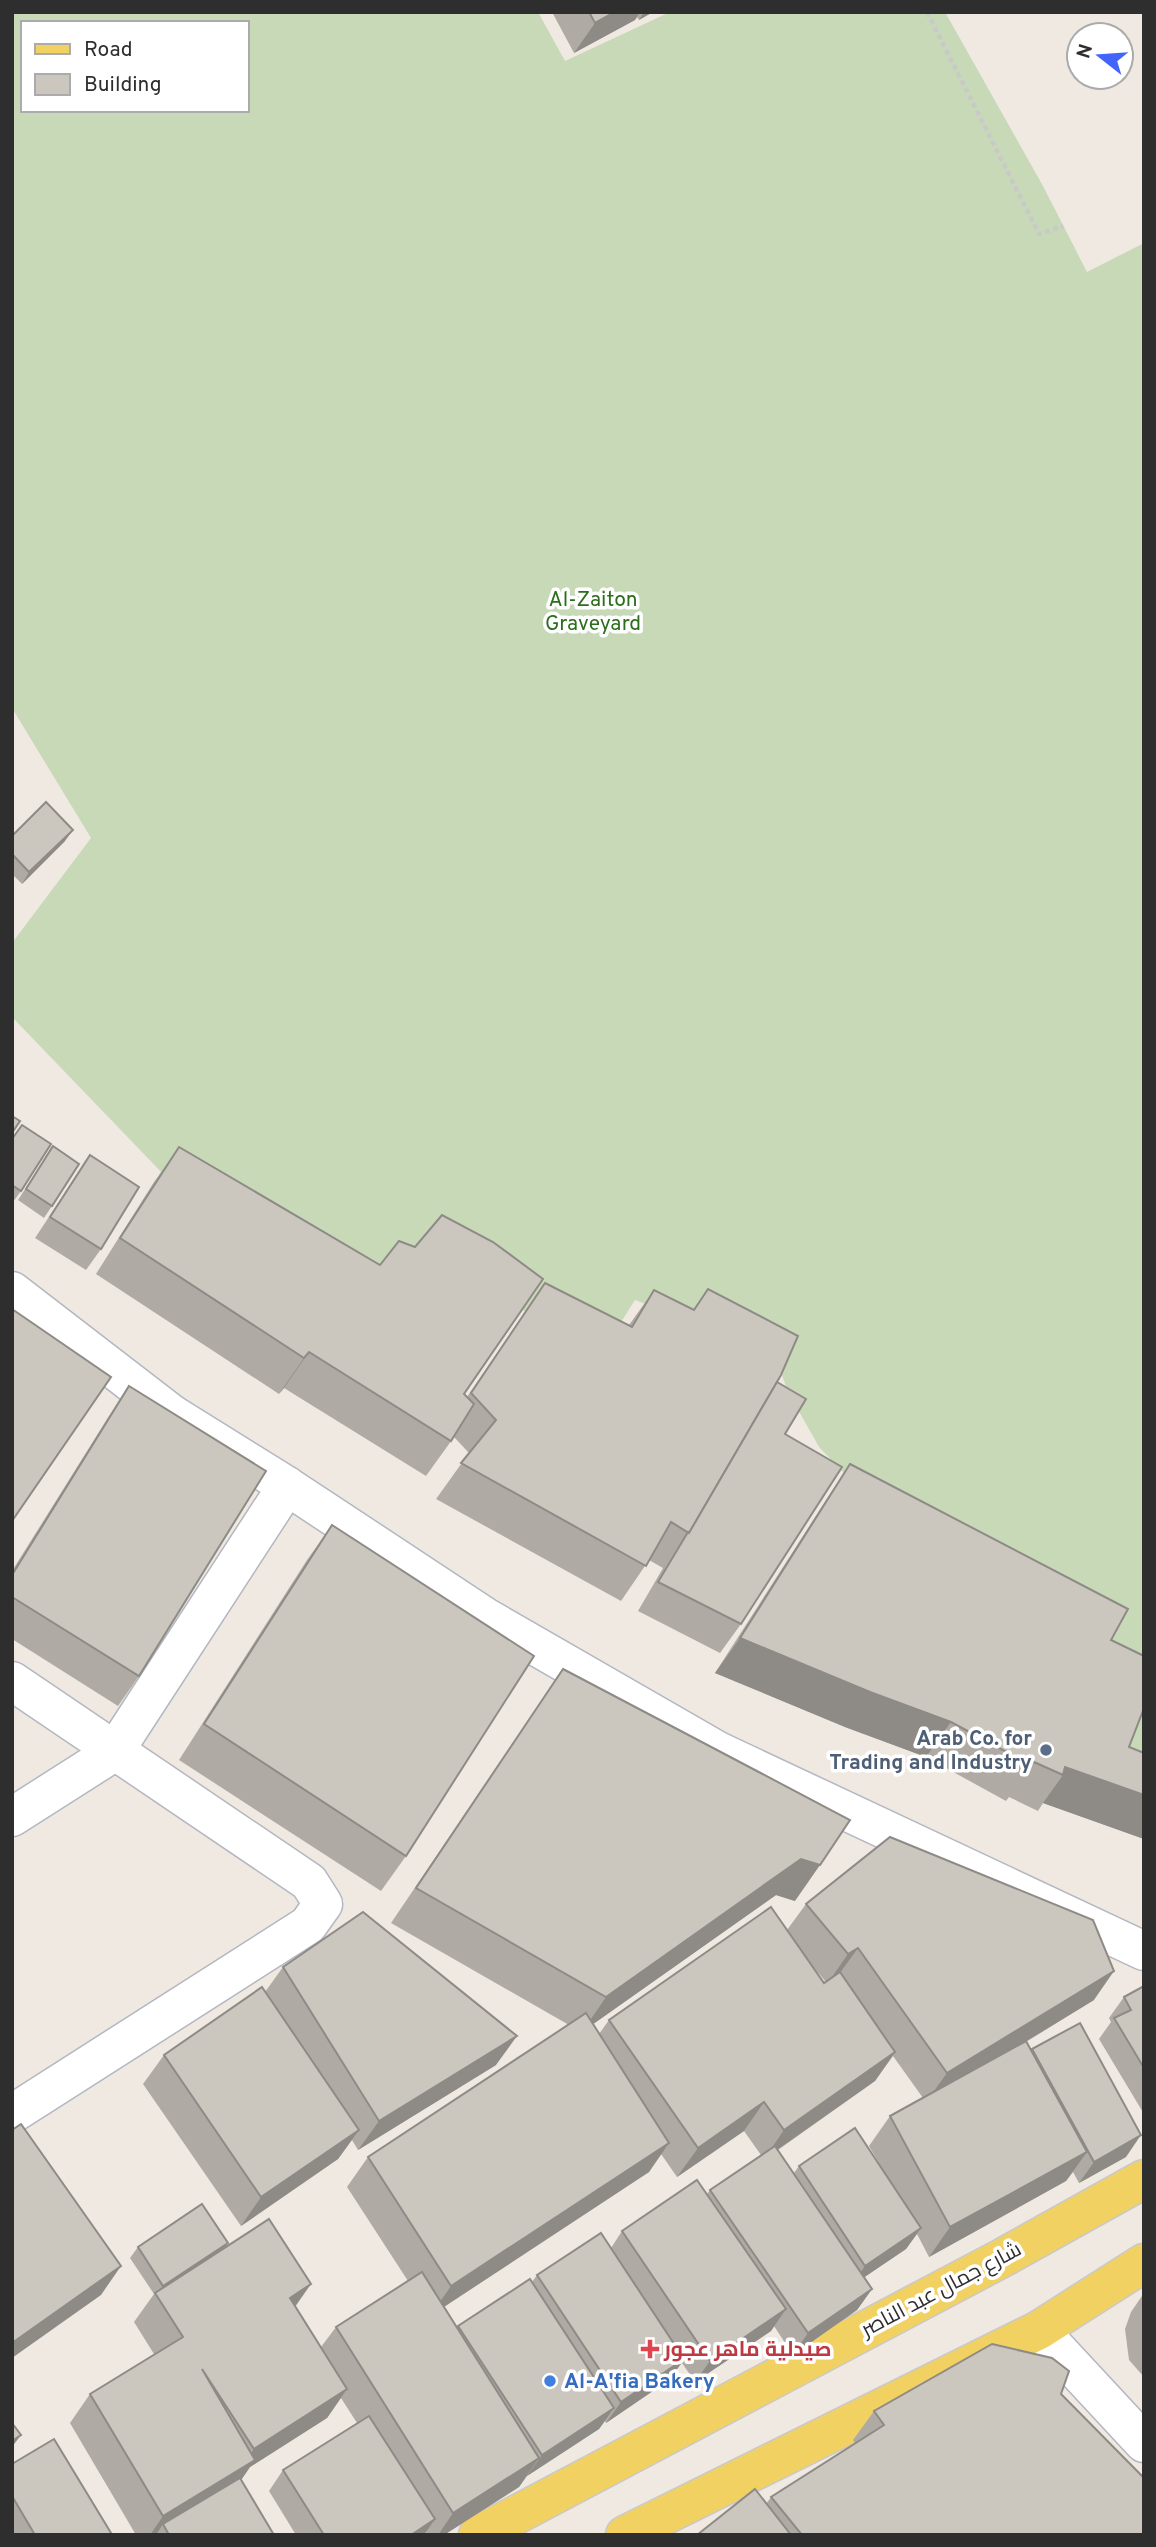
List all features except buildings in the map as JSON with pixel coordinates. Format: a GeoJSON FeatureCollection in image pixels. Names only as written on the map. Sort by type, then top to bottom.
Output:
{"type":"FeatureCollection","features":[{"type":"Feature","properties":{"kind":"main road","name":"شارع جمال عبد الناصر"},"geometry":{"type":"LineString","coordinates":[[478,2535],[992,2263],[1144,2179]]}},
{"type":"Feature","properties":{"kind":"main road"},"geometry":{"type":"LineString","coordinates":[[625,2535],[1039,2330],[1144,2263]]}},
{"type":"Feature","properties":{"kind":"street"},"geometry":{"type":"LineString","coordinates":[[12,1291],[173,1415],[487,1618],[718,1751],[1144,1951]]}},
{"type":"Feature","properties":{"kind":"street"},"geometry":{"type":"LineString","coordinates":[[12,1817],[114,1752],[286,1486]]}},
{"type":"Feature","properties":{"kind":"street"},"geometry":{"type":"LineString","coordinates":[[12,1681],[309,1882],[323,1904],[308,1925],[12,2114]]}},
{"type":"Feature","properties":{"kind":"street"},"geometry":{"type":"LineString","coordinates":[[1039,2330],[1144,2443]]}},
{"type":"Feature","properties":{"kind":"path"},"geometry":{"type":"LineString","coordinates":[[927,12],[1039,234],[1063,226]]}},
{"type":"Feature","properties":{"kind":"green space","name":"Al-Zaiton Graveyard"},"geometry":{"type":"Polygon","coordinates":[[[12,12],[538,12],[565,61],[670,12],[945,12],[1043,186],[1087,272],[1144,243],[1144,1786],[819,1447],[787,1390],[780,1369],[685,1319],[635,1300],[602,1352],[527,1313],[476,1275],[417,1245],[352,1287],[166,1177],[12,1017],[12,943],[91,838],[12,708],[12,12]]]}},
{"type":"Feature","properties":{"kind":"place","name":"Arab Co. for Trading and Industry"},"geometry":{"type":"Point","coordinates":[1046,1750]}},
{"type":"Feature","properties":{"kind":"place","name":"صيدلية ماهر عجور"},"geometry":{"type":"Point","coordinates":[650,2349]}},
{"type":"Feature","properties":{"kind":"place","name":"Al-A'fia Bakery"},"geometry":{"type":"Point","coordinates":[550,2381]}}]}
